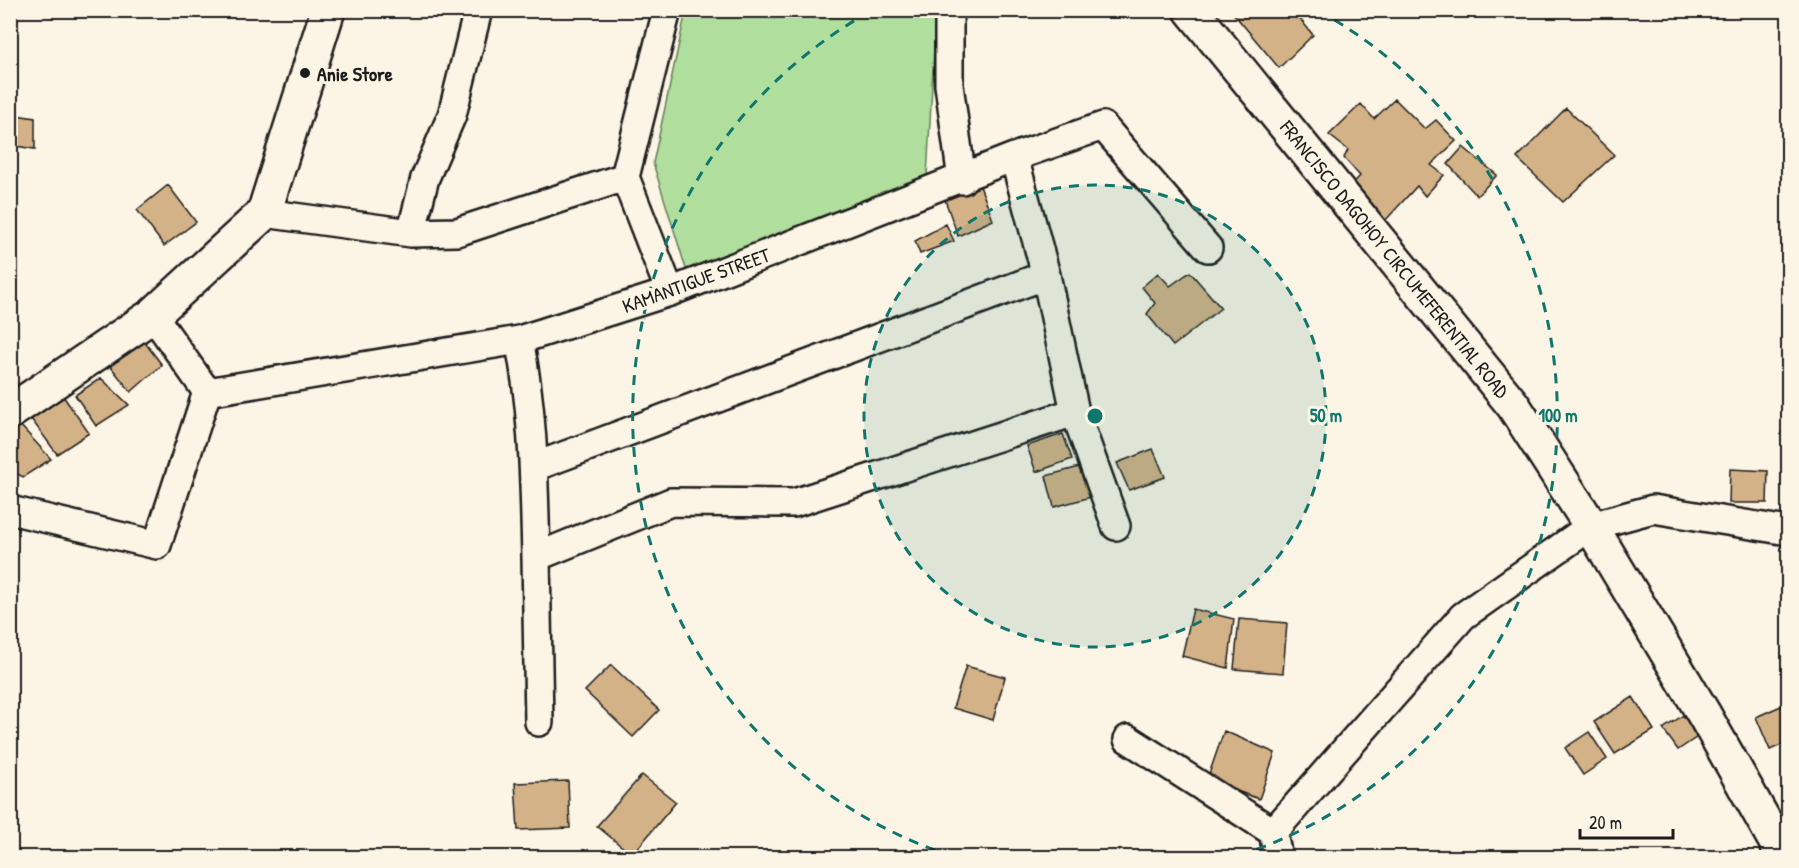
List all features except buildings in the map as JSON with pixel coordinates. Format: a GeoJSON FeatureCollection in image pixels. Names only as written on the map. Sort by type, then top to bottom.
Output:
{"type":"FeatureCollection","features":[{"type":"Feature","properties":{"kind":"main road"},"geometry":{"type":"LineString","coordinates":[[10,412],[153,315],[264,213],[328,10]]}},
{"type":"Feature","properties":{"kind":"main road","name":"FRANCISCO DAGOHOY CIRCUMEFERENTIAL ROAD"},"geometry":{"type":"LineString","coordinates":[[1191,10],[1513,405],[1591,526],[1705,716],[1785,858]]}},
{"type":"Feature","properties":{"kind":"street"},"geometry":{"type":"LineString","coordinates":[[411,233],[425,178],[452,115],[478,10]]}},
{"type":"Feature","properties":{"kind":"street"},"geometry":{"type":"LineString","coordinates":[[667,10],[625,177],[670,292]]}},
{"type":"Feature","properties":{"kind":"street"},"geometry":{"type":"LineString","coordinates":[[949,10],[949,85],[962,180]]}},
{"type":"Feature","properties":{"kind":"street","name":"KAMANTIGUE STREET"},"geometry":{"type":"LineString","coordinates":[[207,392],[519,340],[670,292],[962,180],[1014,157],[1103,126],[1208,248]]}},
{"type":"Feature","properties":{"kind":"street"},"geometry":{"type":"LineString","coordinates":[[1014,157],[1046,275],[1075,412],[1116,526]]}},
{"type":"Feature","properties":{"kind":"street"},"geometry":{"type":"LineString","coordinates":[[264,213],[411,233],[457,231],[625,177]]}},
{"type":"Feature","properties":{"kind":"street"},"geometry":{"type":"LineString","coordinates":[[534,467],[1046,275]]}},
{"type":"Feature","properties":{"kind":"street"},"geometry":{"type":"LineString","coordinates":[[10,510],[157,545],[207,392],[153,315]]}},
{"type":"Feature","properties":{"kind":"street"},"geometry":{"type":"LineString","coordinates":[[519,340],[525,368],[534,467],[539,722]]}},
{"type":"Feature","properties":{"kind":"street"},"geometry":{"type":"LineString","coordinates":[[536,557],[671,502],[794,503],[1075,412]]}},
{"type":"Feature","properties":{"kind":"street"},"geometry":{"type":"LineString","coordinates":[[1128,740],[1275,845],[1462,616],[1591,526],[1653,509],[1788,531]]}},
{"type":"Feature","properties":{"kind":"green space"},"geometry":{"type":"Polygon","coordinates":[[[686,11],[936,11],[927,177],[687,272],[653,163],[686,11]]]}},
{"type":"Feature","properties":{"kind":"place","name":"Anie Store"},"geometry":{"type":"Point","coordinates":[305,73]}}]}
